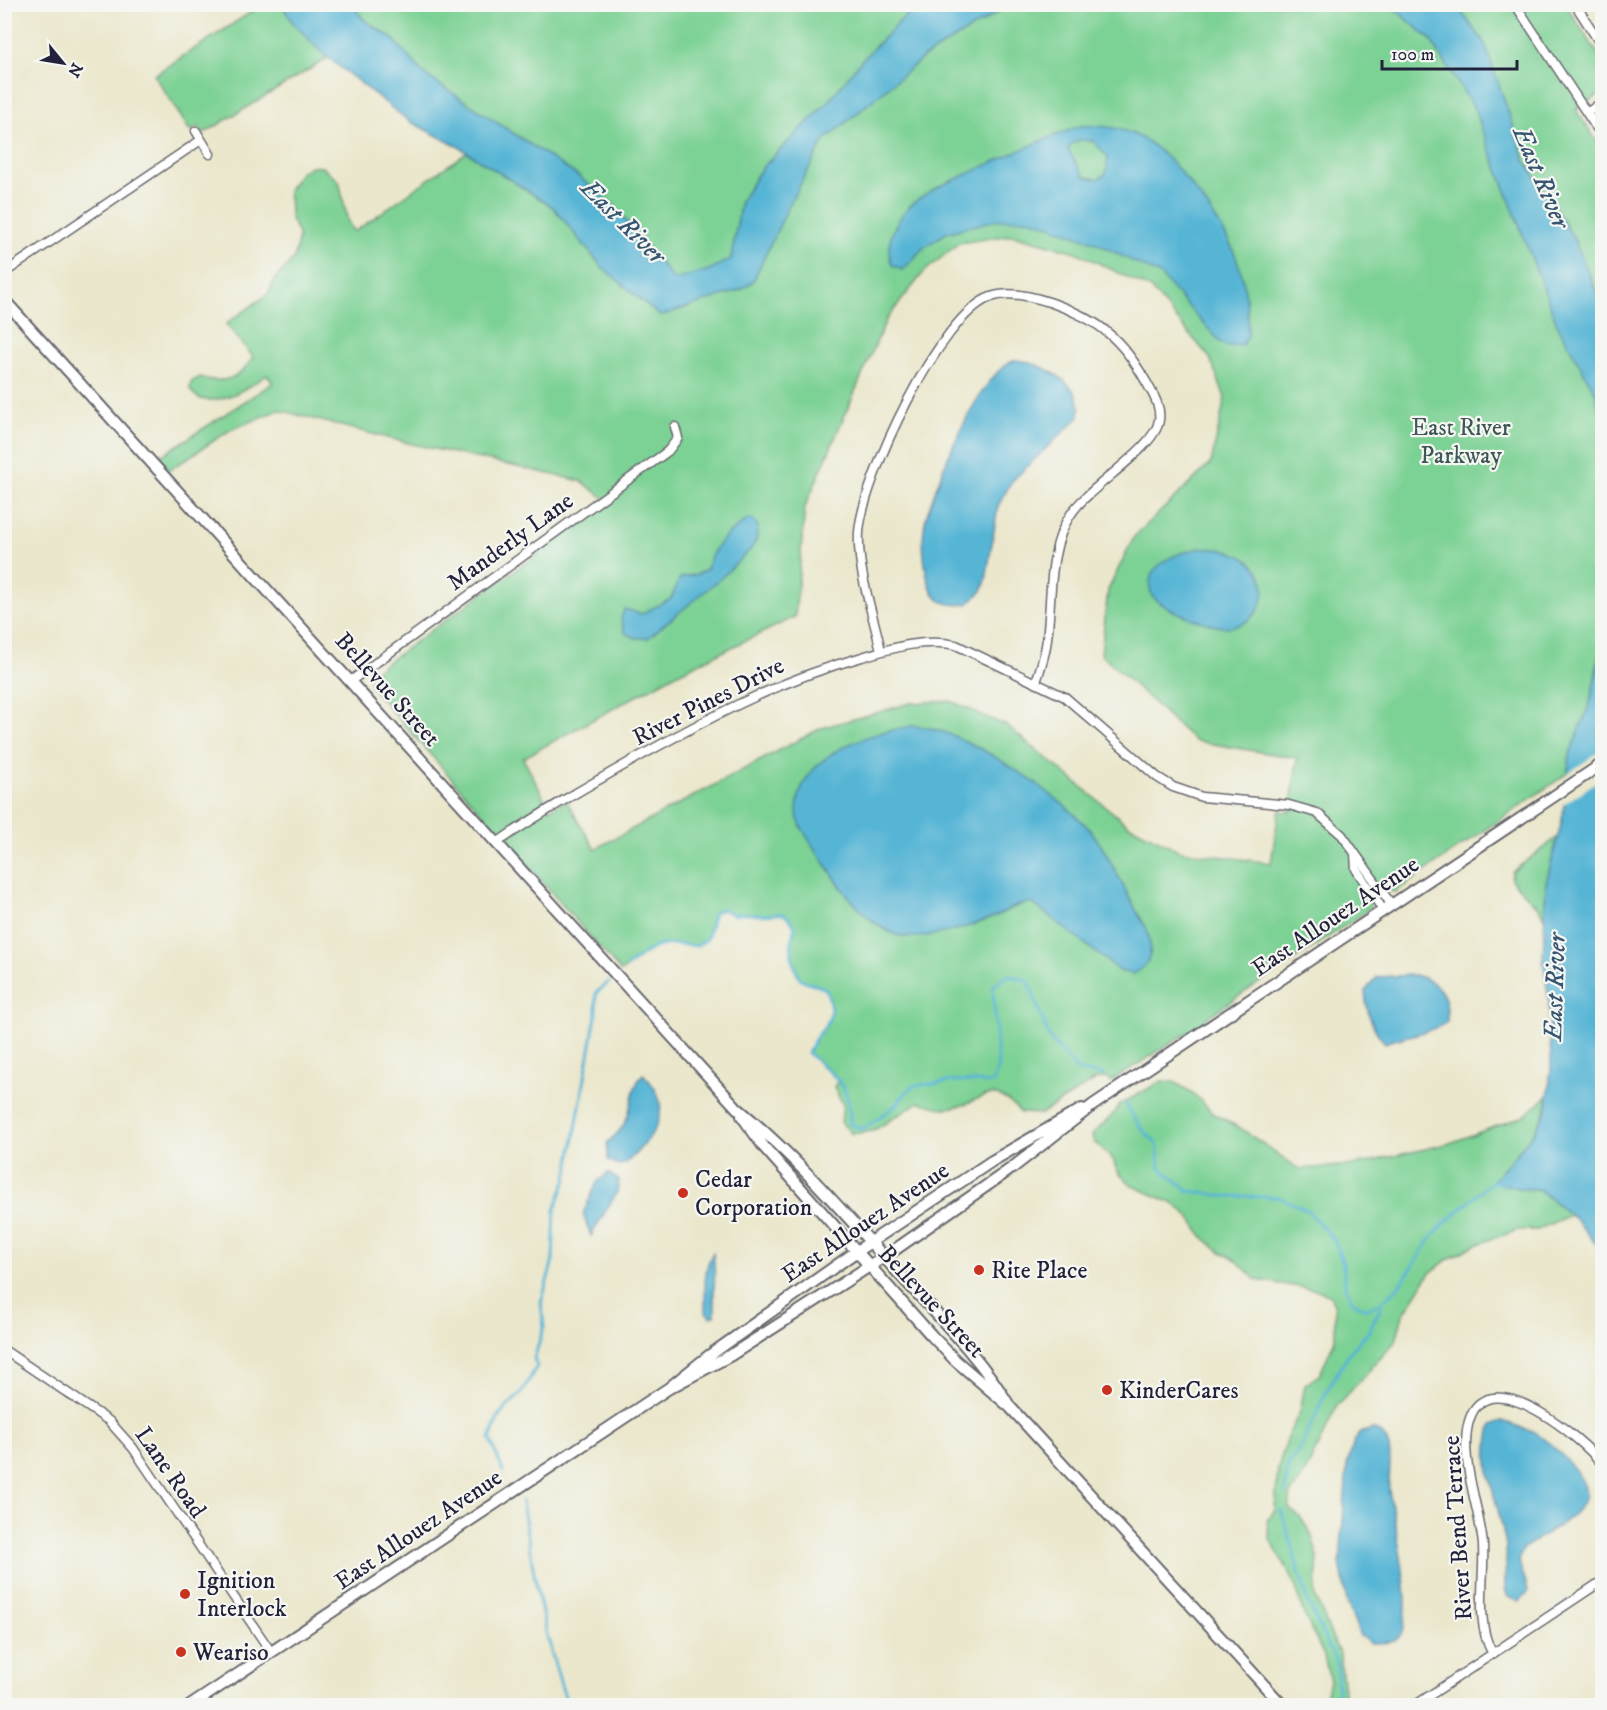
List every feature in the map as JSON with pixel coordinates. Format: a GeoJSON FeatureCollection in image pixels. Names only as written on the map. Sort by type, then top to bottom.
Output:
{"type":"FeatureCollection","features":[{"type":"Feature","properties":{"kind":"street"},"geometry":{"type":"LineString","coordinates":[[1515,4],[1602,135]]}},
{"type":"Feature","properties":{"kind":"street"},"geometry":{"type":"LineString","coordinates":[[1575,4],[1602,46]]}},
{"type":"Feature","properties":{"kind":"street"},"geometry":{"type":"LineString","coordinates":[[1587,113],[1602,102]]}},
{"type":"Feature","properties":{"kind":"street"},"geometry":{"type":"LineString","coordinates":[[196,131],[210,154]]}},
{"type":"Feature","properties":{"kind":"street"},"geometry":{"type":"LineString","coordinates":[[4,273],[201,140]]}},
{"type":"Feature","properties":{"kind":"street"},"geometry":{"type":"LineString","coordinates":[[881,651],[859,547],[860,524],[867,496],[916,384],[956,323],[964,313],[983,300],[1005,294],[1018,295],[1060,307],[1106,331],[1138,369],[1160,413],[1159,423],[1149,441],[1086,496],[1064,526],[1055,556],[1046,646],[1035,682]]}},
{"type":"Feature","properties":{"kind":"street","name":"Bellevue Street"},"geometry":{"type":"LineString","coordinates":[[4,300],[352,680],[737,1108],[795,1161],[871,1242],[976,1358],[1010,1407]]}},
{"type":"Feature","properties":{"kind":"street","name":"Manderly Lane"},"geometry":{"type":"LineString","coordinates":[[352,680],[668,451],[678,438],[675,427]]}},
{"type":"Feature","properties":{"kind":"street","name":"River Pines Drive"},"geometry":{"type":"LineString","coordinates":[[498,842],[561,800],[742,700],[814,671],[881,651],[916,644],[948,643],[1035,682],[1071,702],[1166,784],[1202,797],[1280,804],[1308,810],[1334,826],[1354,855],[1356,869],[1387,907]]}},
{"type":"Feature","properties":{"kind":"street","name":"East Allouez Avenue"},"geometry":{"type":"LineString","coordinates":[[669,1388],[731,1355],[883,1257],[1012,1168],[1093,1105],[1602,764]]}},
{"type":"Feature","properties":{"kind":"street","name":"East Allouez Avenue"},"geometry":{"type":"LineString","coordinates":[[190,1706],[669,1388],[710,1355],[857,1251],[992,1161],[1067,1117],[1093,1105]]}},
{"type":"Feature","properties":{"kind":"street","name":"Bellevue Street"},"geometry":{"type":"LineString","coordinates":[[737,1108],[764,1148],[869,1266],[955,1360],[1010,1407],[1283,1706]]}},
{"type":"Feature","properties":{"kind":"street","name":"Lane Road"},"geometry":{"type":"LineString","coordinates":[[4,1350],[110,1421],[133,1448],[271,1652]]}},
{"type":"Feature","properties":{"kind":"street","name":"River Bend Terrace"},"geometry":{"type":"LineString","coordinates":[[1492,1652],[1486,1642],[1484,1628],[1483,1544],[1468,1462],[1470,1418],[1478,1406],[1490,1399],[1503,1397],[1516,1400],[1560,1425],[1602,1464]]}},
{"type":"Feature","properties":{"kind":"street","name":"River Bend Terrace"},"geometry":{"type":"LineString","coordinates":[[1414,1706],[1602,1581]]}},
{"type":"Feature","properties":{"kind":"green space"},"geometry":{"type":"Polygon","coordinates":[[[262,5],[282,5],[293,23],[328,58],[203,134],[198,127],[190,131],[154,75],[262,5]]]}},
{"type":"Feature","properties":{"kind":"green space","name":"East River Parkway"},"geometry":{"type":"Polygon","coordinates":[[[352,5],[916,5],[859,63],[829,101],[761,169],[741,201],[731,259],[737,291],[753,281],[792,199],[824,141],[924,57],[1010,5],[1390,5],[1430,39],[1474,108],[1558,326],[1596,394],[1602,424],[1602,643],[1590,703],[1570,754],[1568,773],[1395,892],[1386,890],[1380,882],[1367,893],[1372,903],[1367,911],[1209,1016],[1203,1023],[1110,1082],[1106,1078],[1097,1079],[1041,1114],[1021,1113],[1000,1096],[992,1095],[947,1108],[919,1102],[873,1131],[852,1134],[841,1122],[843,1105],[834,1087],[838,1080],[808,1053],[829,1018],[830,1001],[826,989],[800,979],[797,973],[792,947],[795,927],[788,917],[781,914],[741,913],[733,915],[722,909],[714,913],[707,939],[697,946],[672,944],[655,947],[621,972],[373,689],[370,681],[375,671],[609,502],[581,481],[412,444],[279,410],[230,430],[168,471],[158,458],[273,383],[267,375],[227,397],[209,400],[200,398],[190,390],[191,382],[200,377],[223,380],[237,375],[253,357],[226,324],[268,294],[275,279],[294,259],[299,236],[291,219],[288,190],[301,172],[311,166],[322,167],[339,181],[348,222],[354,232],[467,152],[553,207],[602,267],[660,316],[674,280],[614,206],[578,176],[425,75],[393,39],[364,20],[352,5]],[[1012,235],[959,243],[924,272],[886,320],[805,507],[795,617],[678,673],[523,758],[550,809],[566,800],[595,849],[821,728],[911,703],[951,701],[1007,726],[1127,824],[1180,851],[1271,863],[1279,811],[1290,812],[1297,758],[1195,741],[1101,654],[1108,590],[1134,537],[1211,463],[1225,398],[1210,358],[1151,289],[1076,252],[1012,235]]]}},
{"type":"Feature","properties":{"kind":"green space"},"geometry":{"type":"Polygon","coordinates":[[[1456,5],[1566,5],[1602,60],[1602,93],[1576,110],[1602,149],[1602,305],[1573,237],[1525,160],[1484,42],[1456,5]]]}},
{"type":"Feature","properties":{"kind":"green space"},"geometry":{"type":"Polygon","coordinates":[[[1558,837],[1546,883],[1544,918],[1539,908],[1511,880],[1512,872],[1558,837]]]}},
{"type":"Feature","properties":{"kind":"green space"},"geometry":{"type":"Polygon","coordinates":[[[1162,1081],[1174,1082],[1193,1093],[1213,1113],[1243,1130],[1299,1169],[1355,1165],[1447,1144],[1524,1116],[1548,1096],[1545,1111],[1538,1125],[1519,1150],[1522,1189],[1538,1189],[1570,1215],[1537,1230],[1518,1230],[1475,1245],[1447,1260],[1429,1274],[1403,1315],[1396,1341],[1337,1406],[1305,1473],[1291,1493],[1289,1509],[1301,1518],[1311,1534],[1318,1557],[1315,1596],[1340,1656],[1344,1693],[1342,1705],[1322,1705],[1330,1681],[1324,1656],[1303,1612],[1295,1584],[1270,1539],[1267,1521],[1275,1510],[1278,1468],[1289,1433],[1300,1412],[1305,1385],[1320,1374],[1335,1339],[1335,1306],[1330,1296],[1318,1290],[1256,1280],[1235,1259],[1222,1253],[1202,1236],[1187,1214],[1172,1203],[1133,1186],[1119,1173],[1112,1158],[1094,1142],[1092,1136],[1119,1105],[1162,1081]]]}},
{"type":"Feature","properties":{"kind":"water","name":"East River"},"geometry":{"type":"Polygon","coordinates":[[[282,5],[352,5],[364,20],[393,39],[425,75],[578,176],[614,206],[674,280],[709,270],[731,259],[741,201],[761,169],[829,101],[859,63],[916,5],[1010,5],[924,57],[824,141],[792,199],[753,281],[743,289],[660,316],[602,267],[553,207],[459,147],[409,121],[322,53],[293,23],[282,5]]]}},
{"type":"Feature","properties":{"kind":"water"},"geometry":{"type":"Polygon","coordinates":[[[1390,5],[1456,5],[1484,42],[1525,160],[1573,237],[1602,305],[1602,424],[1596,394],[1558,326],[1474,108],[1430,39],[1390,5]]]}},
{"type":"Feature","properties":{"kind":"water"},"geometry":{"type":"Polygon","coordinates":[[[1081,126],[1100,126],[1131,133],[1157,149],[1181,172],[1218,222],[1228,239],[1241,273],[1248,313],[1248,337],[1242,345],[1228,347],[1221,343],[1160,275],[1096,243],[1027,219],[995,220],[946,233],[923,248],[903,270],[892,265],[889,250],[892,234],[899,220],[915,201],[946,183],[1081,126]],[[1080,140],[1071,144],[1068,150],[1085,177],[1098,179],[1106,174],[1108,157],[1093,141],[1080,140]]]}},
{"type":"Feature","properties":{"kind":"water"},"geometry":{"type":"Polygon","coordinates":[[[1015,360],[1038,365],[1061,378],[1077,396],[1080,407],[1078,418],[1012,481],[998,506],[986,580],[982,591],[968,604],[948,604],[937,598],[926,573],[923,540],[925,522],[948,457],[973,407],[1001,369],[1015,360]]]}},
{"type":"Feature","properties":{"kind":"water"},"geometry":{"type":"Polygon","coordinates":[[[749,519],[754,520],[758,527],[756,541],[750,550],[721,578],[648,638],[636,638],[625,633],[621,619],[624,609],[641,614],[671,599],[680,578],[698,574],[707,569],[713,553],[722,540],[749,519]]]}},
{"type":"Feature","properties":{"kind":"water"},"geometry":{"type":"Polygon","coordinates":[[[1200,548],[1228,551],[1248,560],[1259,573],[1264,588],[1261,603],[1253,616],[1240,624],[1216,626],[1178,613],[1152,596],[1151,576],[1163,562],[1181,553],[1200,548]]]}},
{"type":"Feature","properties":{"kind":"water","name":"East River"},"geometry":{"type":"Polygon","coordinates":[[[1602,643],[1602,1251],[1576,1220],[1539,1189],[1522,1189],[1493,1181],[1533,1134],[1547,1110],[1551,1067],[1549,1000],[1543,961],[1546,883],[1562,820],[1570,754],[1590,703],[1602,643]]]}},
{"type":"Feature","properties":{"kind":"water"},"geometry":{"type":"Polygon","coordinates":[[[912,726],[932,728],[982,750],[1036,784],[1080,820],[1101,846],[1146,927],[1150,941],[1150,954],[1140,970],[1133,974],[1120,971],[1032,903],[1018,906],[959,929],[918,937],[897,935],[886,930],[857,906],[840,886],[798,819],[800,792],[818,765],[832,754],[879,733],[912,726]]]}},
{"type":"Feature","properties":{"kind":"water"},"geometry":{"type":"Polygon","coordinates":[[[1414,975],[1430,981],[1441,991],[1446,1005],[1447,1022],[1425,1032],[1385,1043],[1370,1019],[1365,991],[1377,977],[1414,975]]]}},
{"type":"Feature","properties":{"kind":"water"},"geometry":{"type":"Polygon","coordinates":[[[643,1074],[654,1087],[659,1099],[661,1111],[658,1122],[635,1154],[625,1164],[618,1165],[608,1160],[607,1143],[624,1124],[633,1092],[643,1074]]]}},
{"type":"Feature","properties":{"kind":"water"},"geometry":{"type":"Polygon","coordinates":[[[608,1173],[619,1180],[617,1192],[591,1236],[583,1214],[597,1182],[608,1173]]]}},
{"type":"Feature","properties":{"kind":"water"},"geometry":{"type":"Polygon","coordinates":[[[713,1253],[715,1316],[711,1317],[705,1311],[705,1282],[707,1267],[713,1253]]]}},
{"type":"Feature","properties":{"kind":"water"},"geometry":{"type":"Polygon","coordinates":[[[1502,1421],[1532,1432],[1547,1442],[1578,1474],[1586,1491],[1585,1498],[1574,1514],[1524,1548],[1519,1560],[1528,1592],[1519,1601],[1508,1597],[1506,1592],[1506,1547],[1489,1472],[1488,1441],[1492,1425],[1502,1421]]]}},
{"type":"Feature","properties":{"kind":"water"},"geometry":{"type":"Polygon","coordinates":[[[1372,1429],[1380,1433],[1389,1446],[1389,1489],[1403,1568],[1406,1612],[1403,1628],[1397,1639],[1380,1643],[1370,1643],[1360,1636],[1347,1602],[1340,1562],[1347,1466],[1354,1441],[1361,1433],[1372,1429]]]}},
{"type":"Feature","properties":{"kind":"pier"},"geometry":{"type":"Polygon","coordinates":[[[1602,750],[1602,778],[1561,806],[1565,775],[1602,750]]]}},
{"type":"Feature","properties":{"kind":"waterway"},"geometry":{"type":"LineString","coordinates":[[627,967],[645,953],[659,946],[675,944],[697,946],[707,939],[714,912],[723,909],[733,915],[781,914],[788,917],[795,927],[792,954],[800,979],[826,989],[830,1001],[829,1018],[808,1053],[840,1083],[848,1100],[850,1124],[863,1129],[895,1106],[912,1086],[956,1081],[993,1083],[998,1066],[993,986],[1009,975],[1028,981],[1050,1039],[1078,1071],[1104,1075]]}},
{"type":"Feature","properties":{"kind":"waterway"},"geometry":{"type":"LineString","coordinates":[[503,1471],[490,1439],[499,1415],[522,1392],[537,1366],[534,1359],[544,1327],[541,1303],[553,1260],[555,1209],[567,1178],[596,1016],[596,993],[609,982]]}},
{"type":"Feature","properties":{"kind":"waterway"},"geometry":{"type":"LineString","coordinates":[[1125,1103],[1142,1129],[1157,1144],[1160,1168],[1189,1191],[1224,1196],[1279,1197],[1307,1210],[1335,1241],[1343,1264],[1345,1286],[1352,1301],[1366,1309],[1390,1296],[1408,1274],[1431,1238],[1453,1216],[1493,1181],[1503,1185]]}},
{"type":"Feature","properties":{"kind":"waterway"},"geometry":{"type":"LineString","coordinates":[[1285,1493],[1288,1465],[1301,1447],[1326,1392],[1349,1353],[1369,1331],[1381,1306]]}},
{"type":"Feature","properties":{"kind":"waterway"},"geometry":{"type":"LineString","coordinates":[[522,1501],[546,1630],[568,1706]]}},
{"type":"Feature","properties":{"kind":"waterway"},"geometry":{"type":"LineString","coordinates":[[1281,1510],[1308,1602],[1337,1664],[1338,1692],[1330,1706]]}},
{"type":"Feature","properties":{"kind":"place","name":"Cedar Corporation"},"geometry":{"type":"Point","coordinates":[683,1193]}},
{"type":"Feature","properties":{"kind":"place","name":"Rite Place"},"geometry":{"type":"Point","coordinates":[979,1270]}},
{"type":"Feature","properties":{"kind":"place","name":"KinderCares"},"geometry":{"type":"Point","coordinates":[1107,1390]}},
{"type":"Feature","properties":{"kind":"place","name":"Ignition Interlock"},"geometry":{"type":"Point","coordinates":[185,1594]}},
{"type":"Feature","properties":{"kind":"place","name":"Weariso"},"geometry":{"type":"Point","coordinates":[181,1652]}}]}
